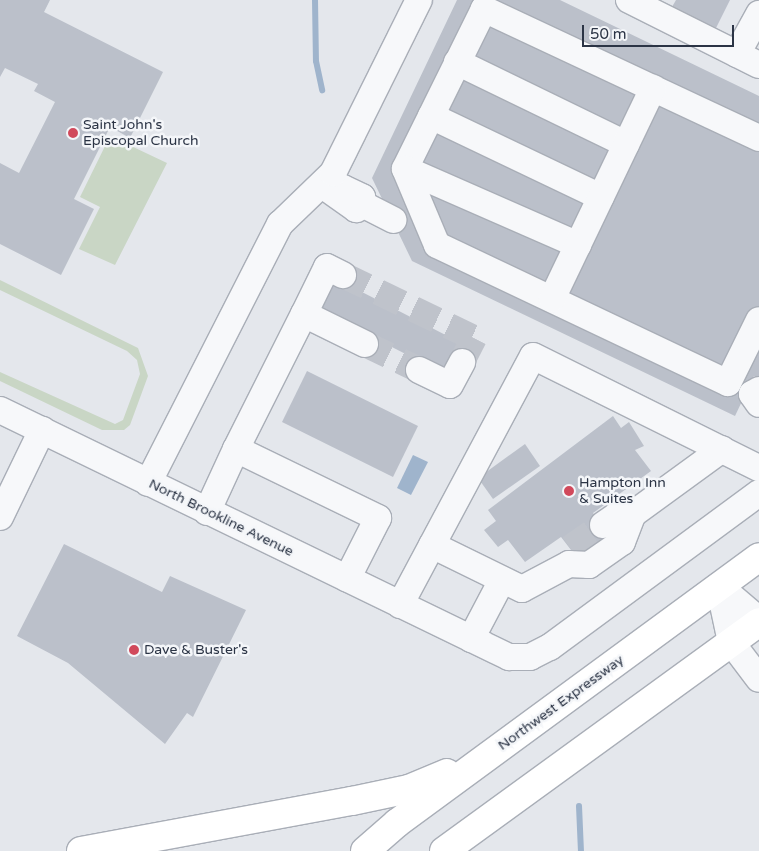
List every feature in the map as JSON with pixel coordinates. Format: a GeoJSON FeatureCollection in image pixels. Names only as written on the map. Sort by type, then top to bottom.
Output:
{"type":"FeatureCollection","features":[{"type":"Feature","properties":{"kind":"highway","name":"Northwest Expressway"},"geometry":{"type":"LineString","coordinates":[[365,851],[488,756],[759,557]]}},
{"type":"Feature","properties":{"kind":"highway"},"geometry":{"type":"LineString","coordinates":[[448,849],[759,621]]}},
{"type":"Feature","properties":{"kind":"highway"},"geometry":{"type":"LineString","coordinates":[[81,851],[410,789],[488,756]]}},
{"type":"Feature","properties":{"kind":"street"},"geometry":{"type":"LineString","coordinates":[[148,483],[280,224],[328,188],[419,0]]}},
{"type":"Feature","properties":{"kind":"street"},"geometry":{"type":"LineString","coordinates":[[629,0],[748,60],[759,14]]}},
{"type":"Feature","properties":{"kind":"street"},"geometry":{"type":"LineString","coordinates":[[759,138],[484,10],[405,170],[438,245],[728,383],[752,351],[759,320]]}},
{"type":"Feature","properties":{"kind":"street"},"geometry":{"type":"LineString","coordinates":[[457,62],[626,144]]}},
{"type":"Feature","properties":{"kind":"street"},"geometry":{"type":"LineString","coordinates":[[552,299],[653,88]]}},
{"type":"Feature","properties":{"kind":"street"},"geometry":{"type":"LineString","coordinates":[[431,116],[601,197]]}},
{"type":"Feature","properties":{"kind":"street"},"geometry":{"type":"LineString","coordinates":[[405,170],[578,245]]}},
{"type":"Feature","properties":{"kind":"street"},"geometry":{"type":"LineString","coordinates":[[328,188],[338,200],[356,209],[364,205],[393,220]]}},
{"type":"Feature","properties":{"kind":"street"},"geometry":{"type":"LineString","coordinates":[[207,512],[236,449],[327,268],[343,275]]}},
{"type":"Feature","properties":{"kind":"street"},"geometry":{"type":"LineString","coordinates":[[304,314],[365,344]]}},
{"type":"Feature","properties":{"kind":"street"},"geometry":{"type":"LineString","coordinates":[[400,605],[532,356],[759,468]]}},
{"type":"Feature","properties":{"kind":"street"},"geometry":{"type":"LineString","coordinates":[[419,370],[450,385],[462,362]]}},
{"type":"Feature","properties":{"kind":"street","name":"North Brookline Avenue"},"geometry":{"type":"LineString","coordinates":[[0,410],[471,639]]}},
{"type":"Feature","properties":{"kind":"street"},"geometry":{"type":"LineString","coordinates":[[0,517],[42,430]]}},
{"type":"Feature","properties":{"kind":"street"},"geometry":{"type":"LineString","coordinates":[[236,449],[378,518],[347,579]]}},
{"type":"Feature","properties":{"kind":"street"},"geometry":{"type":"LineString","coordinates":[[432,545],[522,589],[565,558],[570,564],[587,566],[622,542],[631,516],[722,449]]}},
{"type":"Feature","properties":{"kind":"street"},"geometry":{"type":"LineString","coordinates":[[502,580],[471,639],[509,657],[530,657],[550,647],[759,494]]}},
{"type":"Feature","properties":{"kind":"street"},"geometry":{"type":"LineString","coordinates":[[603,525],[616,516],[631,516]]}},
{"type":"Feature","properties":{"kind":"street"},"geometry":{"type":"LineString","coordinates":[[719,586],[759,621]]}},
{"type":"Feature","properties":{"kind":"street"},"geometry":{"type":"LineString","coordinates":[[719,586],[731,642],[759,678]]}},
{"type":"Feature","properties":{"kind":"green space"},"geometry":{"type":"Polygon","coordinates":[[[110,136],[167,163],[115,265],[79,249],[100,207],[80,197],[110,136]]]}},
{"type":"Feature","properties":{"kind":"green space"},"geometry":{"type":"Polygon","coordinates":[[[0,280],[138,348],[148,376],[130,425],[124,430],[102,430],[0,381],[0,372],[115,424],[123,420],[140,374],[137,360],[127,351],[0,290],[0,280]]]}},
{"type":"Feature","properties":{"kind":"water"},"geometry":{"type":"Polygon","coordinates":[[[413,455],[428,462],[411,495],[397,488],[413,455]]]}},
{"type":"Feature","properties":{"kind":"building","name":"Saint John's Episcopal Church"},"geometry":{"type":"Polygon","coordinates":[[[0,0],[50,0],[44,12],[163,72],[130,138],[110,127],[74,199],[94,209],[61,275],[0,244],[0,163],[19,173],[55,102],[34,91],[38,84],[5,68],[0,77],[0,0]]]}},
{"type":"Feature","properties":{"kind":"building"},"geometry":{"type":"Polygon","coordinates":[[[457,0],[560,0],[759,96],[759,379],[754,376],[735,416],[412,261],[372,178],[457,0]]]}},
{"type":"Feature","properties":{"kind":"building"},"geometry":{"type":"Polygon","coordinates":[[[676,0],[730,0],[716,28],[672,7],[676,0]]]}},
{"type":"Feature","properties":{"kind":"building"},"geometry":{"type":"Polygon","coordinates":[[[329,275],[463,344],[447,375],[313,307],[329,275]]]}},
{"type":"Feature","properties":{"kind":"building"},"geometry":{"type":"Polygon","coordinates":[[[307,371],[418,426],[393,477],[282,422],[307,371]]]}},
{"type":"Feature","properties":{"kind":"building","name":"Hampton Inn & Suites"},"geometry":{"type":"Polygon","coordinates":[[[613,416],[621,428],[629,422],[644,446],[635,450],[651,471],[593,513],[611,536],[578,559],[561,537],[525,562],[508,540],[498,547],[484,530],[496,521],[488,510],[613,416]]]}},
{"type":"Feature","properties":{"kind":"building"},"geometry":{"type":"Polygon","coordinates":[[[525,444],[540,466],[493,499],[478,478],[525,444]]]}},
{"type":"Feature","properties":{"kind":"building","name":"Dave & Buster's"},"geometry":{"type":"Polygon","coordinates":[[[64,544],[162,592],[170,576],[246,610],[193,717],[187,713],[165,744],[68,663],[17,636],[64,544]]]}},
{"type":"Feature","properties":{"kind":"waterway"},"geometry":{"type":"LineString","coordinates":[[315,0],[316,61],[322,90]]}},
{"type":"Feature","properties":{"kind":"waterway"},"geometry":{"type":"LineString","coordinates":[[579,806],[581,851]]}},
{"type":"Feature","properties":{"kind":"tunnel"},"geometry":{"type":"LineString","coordinates":[[343,275],[474,338],[462,362]]}},
{"type":"Feature","properties":{"kind":"tunnel"},"geometry":{"type":"LineString","coordinates":[[365,344],[419,370]]}},
{"type":"Feature","properties":{"kind":"tunnel"},"geometry":{"type":"LineString","coordinates":[[570,548],[603,525]]}},
{"type":"Feature","properties":{"kind":"place","name":"Saint John's Episcopal Church"},"geometry":{"type":"Point","coordinates":[73,133]}},
{"type":"Feature","properties":{"kind":"place","name":"Hampton Inn & Suites"},"geometry":{"type":"Point","coordinates":[569,491]}},
{"type":"Feature","properties":{"kind":"place","name":"Dave & Buster's"},"geometry":{"type":"Point","coordinates":[134,650]}}]}
